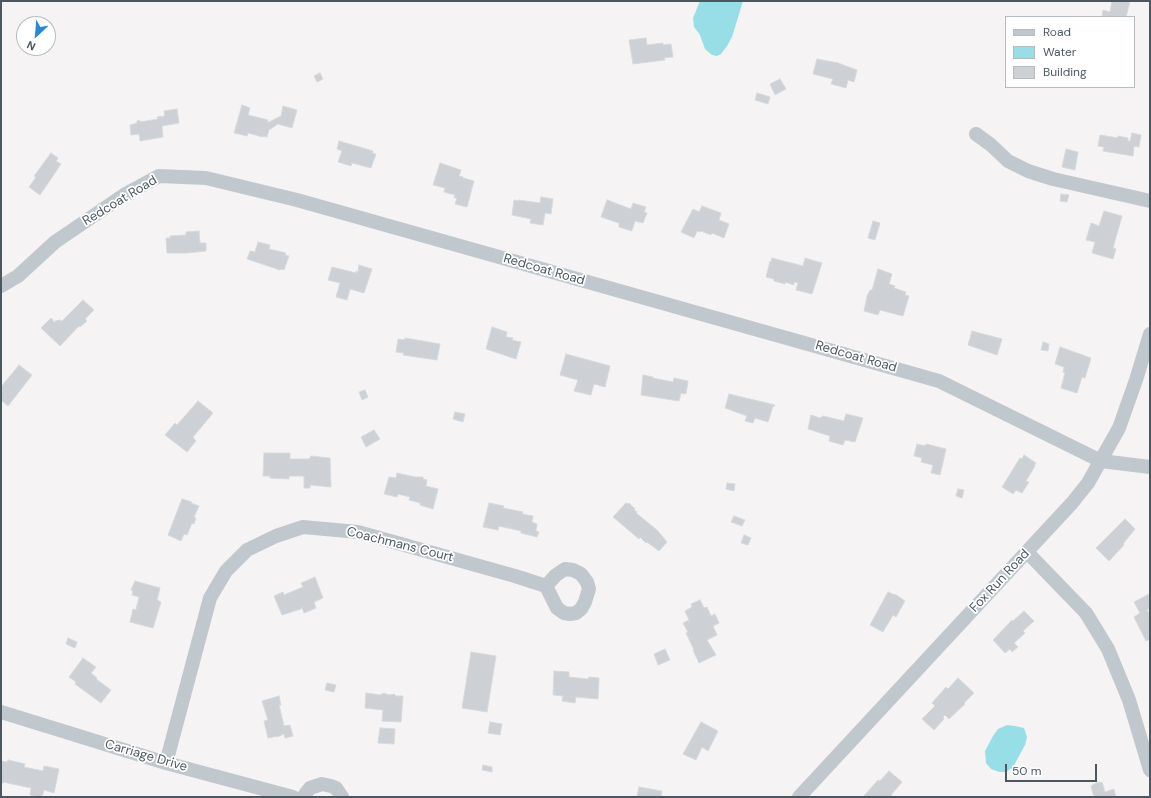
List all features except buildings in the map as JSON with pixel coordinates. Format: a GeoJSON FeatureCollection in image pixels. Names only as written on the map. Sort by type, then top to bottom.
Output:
{"type":"FeatureCollection","features":[{"type":"Feature","properties":{"kind":"street"},"geometry":{"type":"LineString","coordinates":[[976,134],[991,145],[1008,161],[1028,171],[1053,179],[1150,201]]}},
{"type":"Feature","properties":{"kind":"street","name":"Redcoat Road"},"geometry":{"type":"LineString","coordinates":[[1,286],[18,276],[55,242],[124,195],[159,176],[206,178],[297,200],[939,381],[1101,461],[1150,467]]}},
{"type":"Feature","properties":{"kind":"street","name":"Fox Run Road"},"geometry":{"type":"LineString","coordinates":[[799,797],[1027,552],[1088,483],[1120,428],[1150,334]]}},
{"type":"Feature","properties":{"kind":"street","name":"Coachmans Court"},"geometry":{"type":"LineString","coordinates":[[166,763],[210,598],[226,571],[247,550],[276,536],[303,527],[358,532],[546,586]]}},
{"type":"Feature","properties":{"kind":"street"},"geometry":{"type":"LineString","coordinates":[[1027,552],[1086,612],[1108,649],[1129,700],[1150,770]]}},
{"type":"Feature","properties":{"kind":"street","name":"Carriage Drive"},"geometry":{"type":"LineString","coordinates":[[1,712],[166,763],[293,797]]}},
{"type":"Feature","properties":{"kind":"street"},"geometry":{"type":"LineString","coordinates":[[303,797],[310,788],[322,784],[336,788],[342,797]]}},
{"type":"Feature","properties":{"kind":"water"},"geometry":{"type":"Polygon","coordinates":[[[700,1],[743,1],[732,37],[721,54],[717,56],[712,55],[705,49],[700,35],[694,27],[693,18],[700,1]]]}},
{"type":"Feature","properties":{"kind":"water"},"geometry":{"type":"Polygon","coordinates":[[[1007,725],[1024,728],[1027,737],[1025,745],[1013,767],[1006,772],[999,772],[991,769],[986,763],[985,751],[998,729],[1007,725]]]}}]}
